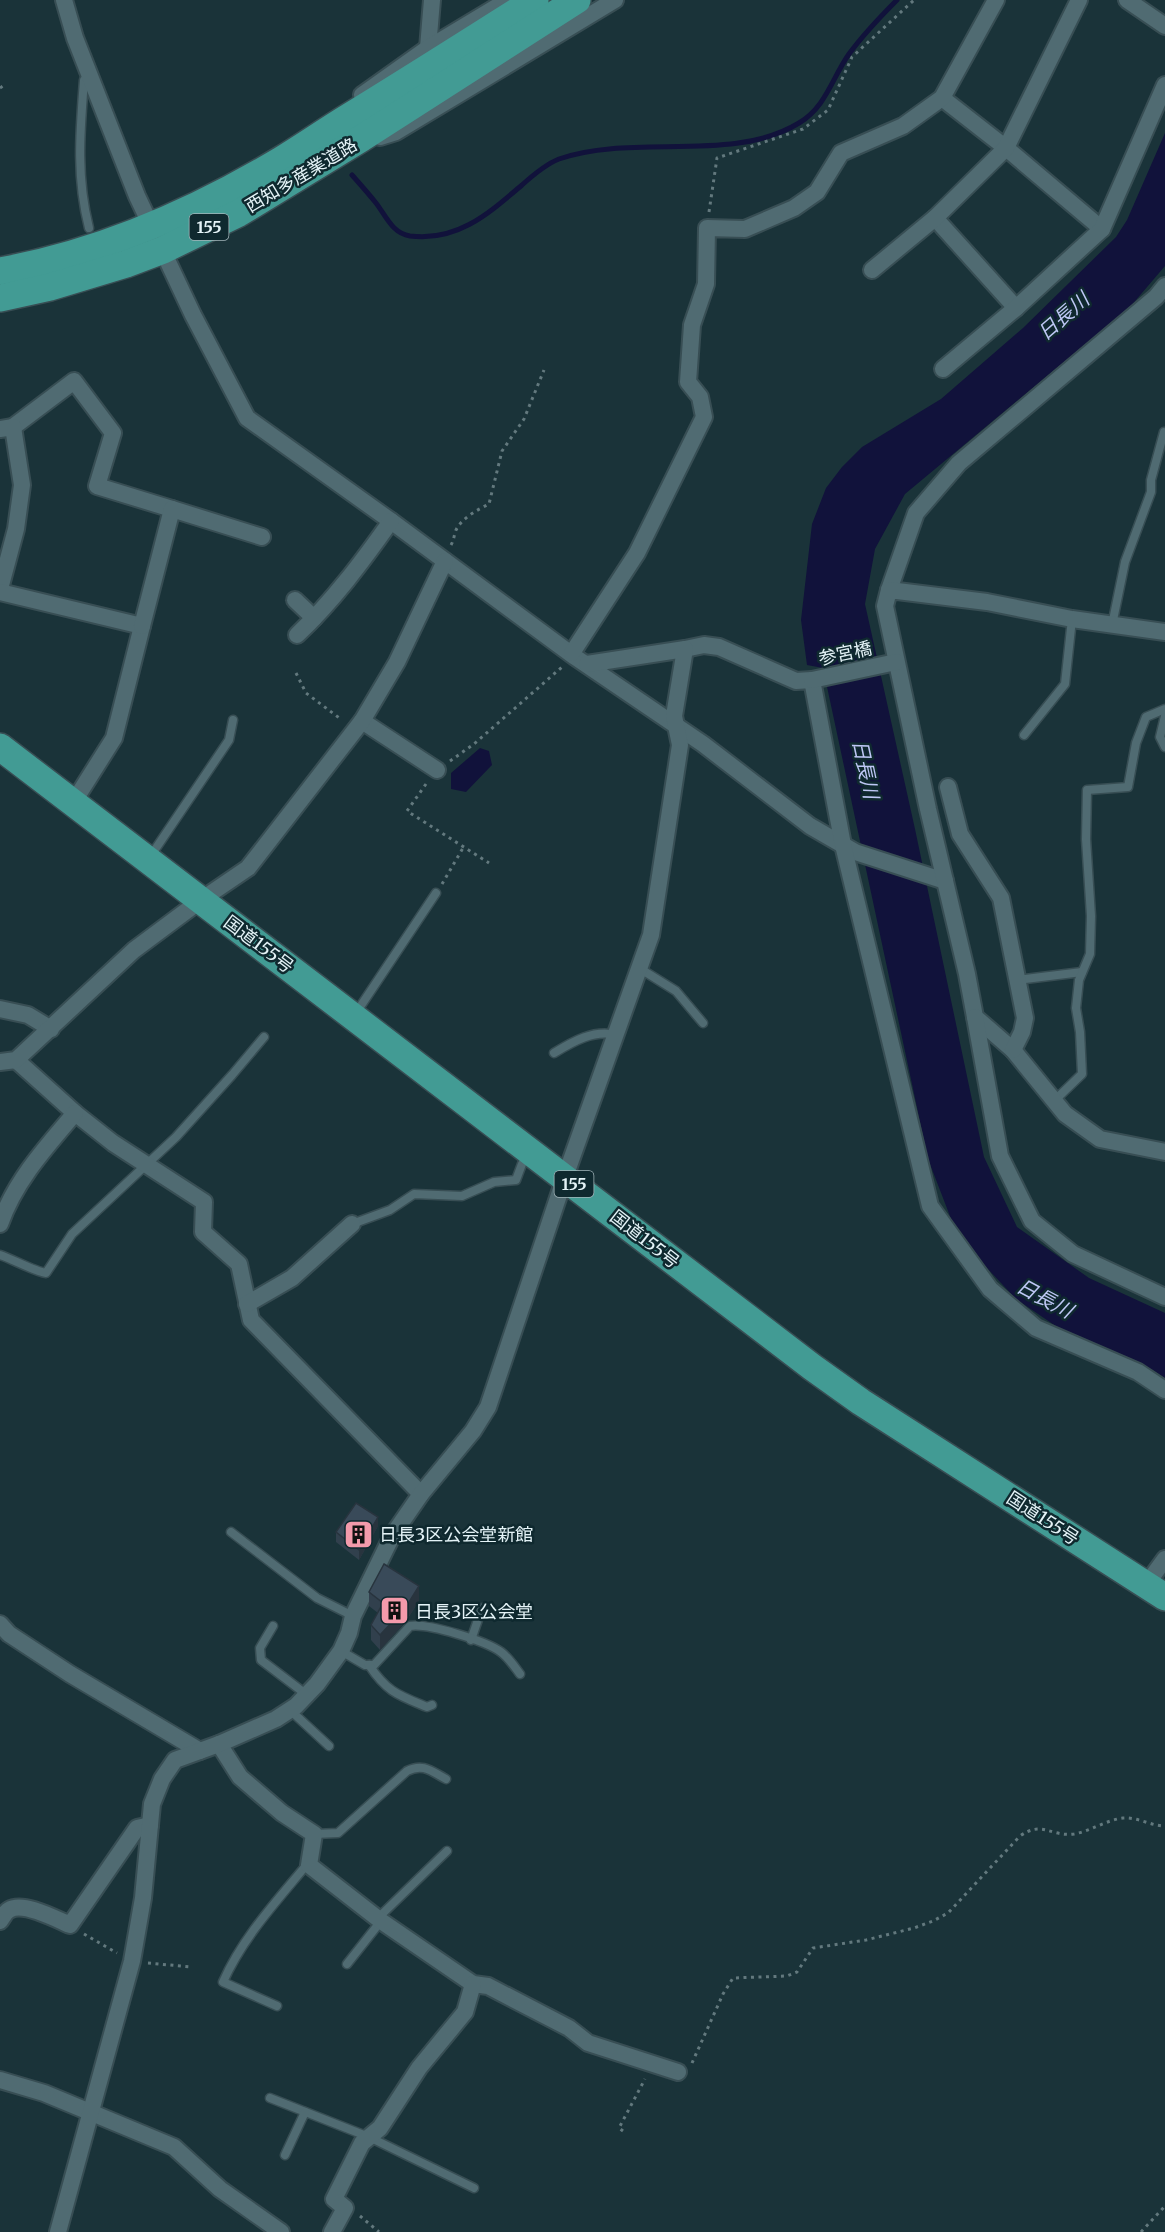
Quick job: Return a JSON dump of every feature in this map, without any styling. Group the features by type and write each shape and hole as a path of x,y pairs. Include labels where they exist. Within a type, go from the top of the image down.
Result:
{"highway":[{"name":"西知多産業道路","path":"395,102 534,0"},
{"name":"西知多産業道路","path":"0,298 50,287 126,264 157,238 220,194 271,166 356,127 395,102 577,0"},
{"name":"西知多産業道路","path":"0,271 76,253 157,238"},
{"name":"国道155号","path":"0,747 820,1373 1156,1591"}],"street":[{"path":"63,0 137,196 193,315 247,418 391,520 578,658 703,744 810,826 849,849 942,881"},
{"path":"428,48 432,0"},
{"path":"508,0 428,48 363,94 356,127 378,138 396,132 615,0"},
{"path":"578,658 637,553 704,417 700,397 688,382 692,326 706,284 707,228 745,229 794,208 817,192 841,153 903,126 942,98 996,0"},
{"path":"872,270 935,218 1006,148 1079,0"},
{"path":"1127,0 1165,26"},
{"path":"944,369 1016,308 1102,229 1165,85"},
{"path":"942,98 1006,148 1102,229"},
{"path":"935,218 1016,308"},
{"path":"1165,286 1156,297 959,463 916,513 885,606 892,663 942,881 967,974 1000,1156 1032,1221 1073,1254 1165,1297"},
{"path":"142,626 0,590 16,529 22,485 7,428 74,381 113,433 97,486 262,537"},
{"path":"73,802 114,738 172,509"},
{"path":"297,635 357,570 391,520"},
{"path":"421,1494 251,1320 238,1264 203,1232 204,1202 146,1165 8,1061 51,1029 134,950 248,868 358,725 397,662 444,560"},
{"path":"890,590 987,602 1072,619 1165,632"},
{"path":"295,600 314,618"},
{"path":"578,658 685,649 704,645 719,647 796,681 812,680 930,1206 990,1289 1036,1328 1138,1372 1165,1390"},
{"path":"58,2232 132,1961 143,1898 152,1804 162,1779 175,1760 276,1719 290,1710 317,1684 341,1651 353,1616 392,1536 421,1494 473,1431 488,1407 565,1177 651,935 680,745 674,716 685,649"},
{"name":"参宮橋","path":"812,680 892,663"},
{"path":"358,725 437,770"},
{"path":"948,787 960,834 1001,898 1025,1018 1022,1032 1013,1050"},
{"path":"0,1009 28,1015 51,1029"},
{"path":"975,1017 1013,1050 1065,1114 1100,1139 1165,1152"},
{"path":"0,1224 6,1207 37,1157 75,1113"},
{"path":"247,1304 292,1278 352,1224"},
{"path":"1156,1591 1165,1559"},
{"path":"0,1624 9,1634 70,1674 200,1751"},
{"path":"219,1744 240,1776 282,1813 314,1834 309,1865 379,1920 473,1984 488,1986 569,2028 588,2043 678,2072"},
{"path":"0,1921 7,1911 14,1907 26,1908 70,1925 137,1828 150,1825"},
{"path":"332,2232 345,2208 334,2199 362,2143 380,2127 419,2068 465,2012 473,1984"},
{"path":"0,2080 44,2093 174,2148 220,2189 281,2232"}],"lane":[{"path":"89,228 82,200 79,168 84,81 90,76"},
{"path":"1112,625 1125,562 1151,492 1151,480 1164,432"},
{"path":"1024,735 1065,684 1072,619"},
{"path":"1054,1101 1082,1074 1080,1032 1076,1008 1079,980 1090,954 1091,916 1086,839 1087,790 1128,787 1136,743 1146,717 1156,711 1165,711 1160,737 1165,747"},
{"path":"148,860 229,740 233,720"},
{"path":"354,1016 436,893"},
{"path":"639,968 676,991 703,1023"},
{"path":"1017,980 1082,972"},
{"path":"554,1053 585,1037 608,1033 615,1035"},
{"path":"0,1255 46,1273 72,1234 200,1111 264,1037"},
{"path":"352,1224 390,1210 414,1194 462,1196 494,1182 516,1180 522,1164 531,1151"},
{"path":"231,1532 317,1598 353,1616"},
{"path":"471,1640 482,1608"},
{"path":"341,1651 365,1665 374,1665 410,1626 424,1625 502,1653 520,1674"},
{"path":"273,1626 260,1648 261,1660 307,1695"},
{"path":"369,1665 379,1680 395,1693 427,1707 432,1705"},
{"path":"290,1710 329,1746"},
{"path":"314,1834 338,1833 407,1771 416,1766 426,1768 446,1779"},
{"path":"347,1964 379,1920 447,1851"},
{"path":"277,2006 223,1982 233,1959 247,1939 304,1868 309,1865"},
{"path":"270,2098 369,2137 474,2188"},
{"path":"285,2154 305,2112"}],"path":[{"path":"707,228 717,158 803,129 828,110 852,57 914,0"},
{"path":"444,560 462,523 475,511 489,504 502,451 524,419 544,370"},
{"path":"489,862 463,848 407,811 437,770 474,744 549,677 578,658"},
{"path":"296,673 306,693 358,725"},
{"path":"436,893 463,848"},
{"path":"678,2072 688,2069 691,2065 723,1994 733,1978 787,1976 797,1972 813,1948 866,1940 933,1921 948,1913 1013,1844 1031,1829 1041,1828 1053,1833 1071,1834 1123,1818 1165,1826"},
{"path":"623,2131 619,2128 654,2065"},
{"path":"1141,2232 1165,2206"},
{"path":"345,2208 352,2210 379,2232"}],"water":[{"name":"日長川","path":"1165,133 1165,266 1130,307 905,494 875,549 865,604 984,1157 1017,1227 1089,1278 1165,1313 1165,1378 1153,1370 1066,1333 1016,1299 958,1237 928,1159 823,668 807,665 801,620 812,524 826,488 842,467 862,447 941,399 1023,328 1116,237 1127,220"},
{"path":"480,748 489,751 492,765 466,792 451,789 451,773"}],"building":[{"name":"日長3区公会堂新館","path":"356,1503 378,1517 359,1550 336,1532"},
{"path":"384,1564 419,1586 406,1607 380,1635 371,1625 383,1603 369,1592"}],"waterway":[{"path":"352,175 398,231 410,236 427,237 443,235 471,224 497,206 539,170 559,159 619,148 713,146 773,135 799,123 816,109 849,54 897,0"}],"place":[{"name":"日長3区公会堂新館","path":"358,1534"},
{"name":"日長3区公会堂","path":"394,1611"}]}
